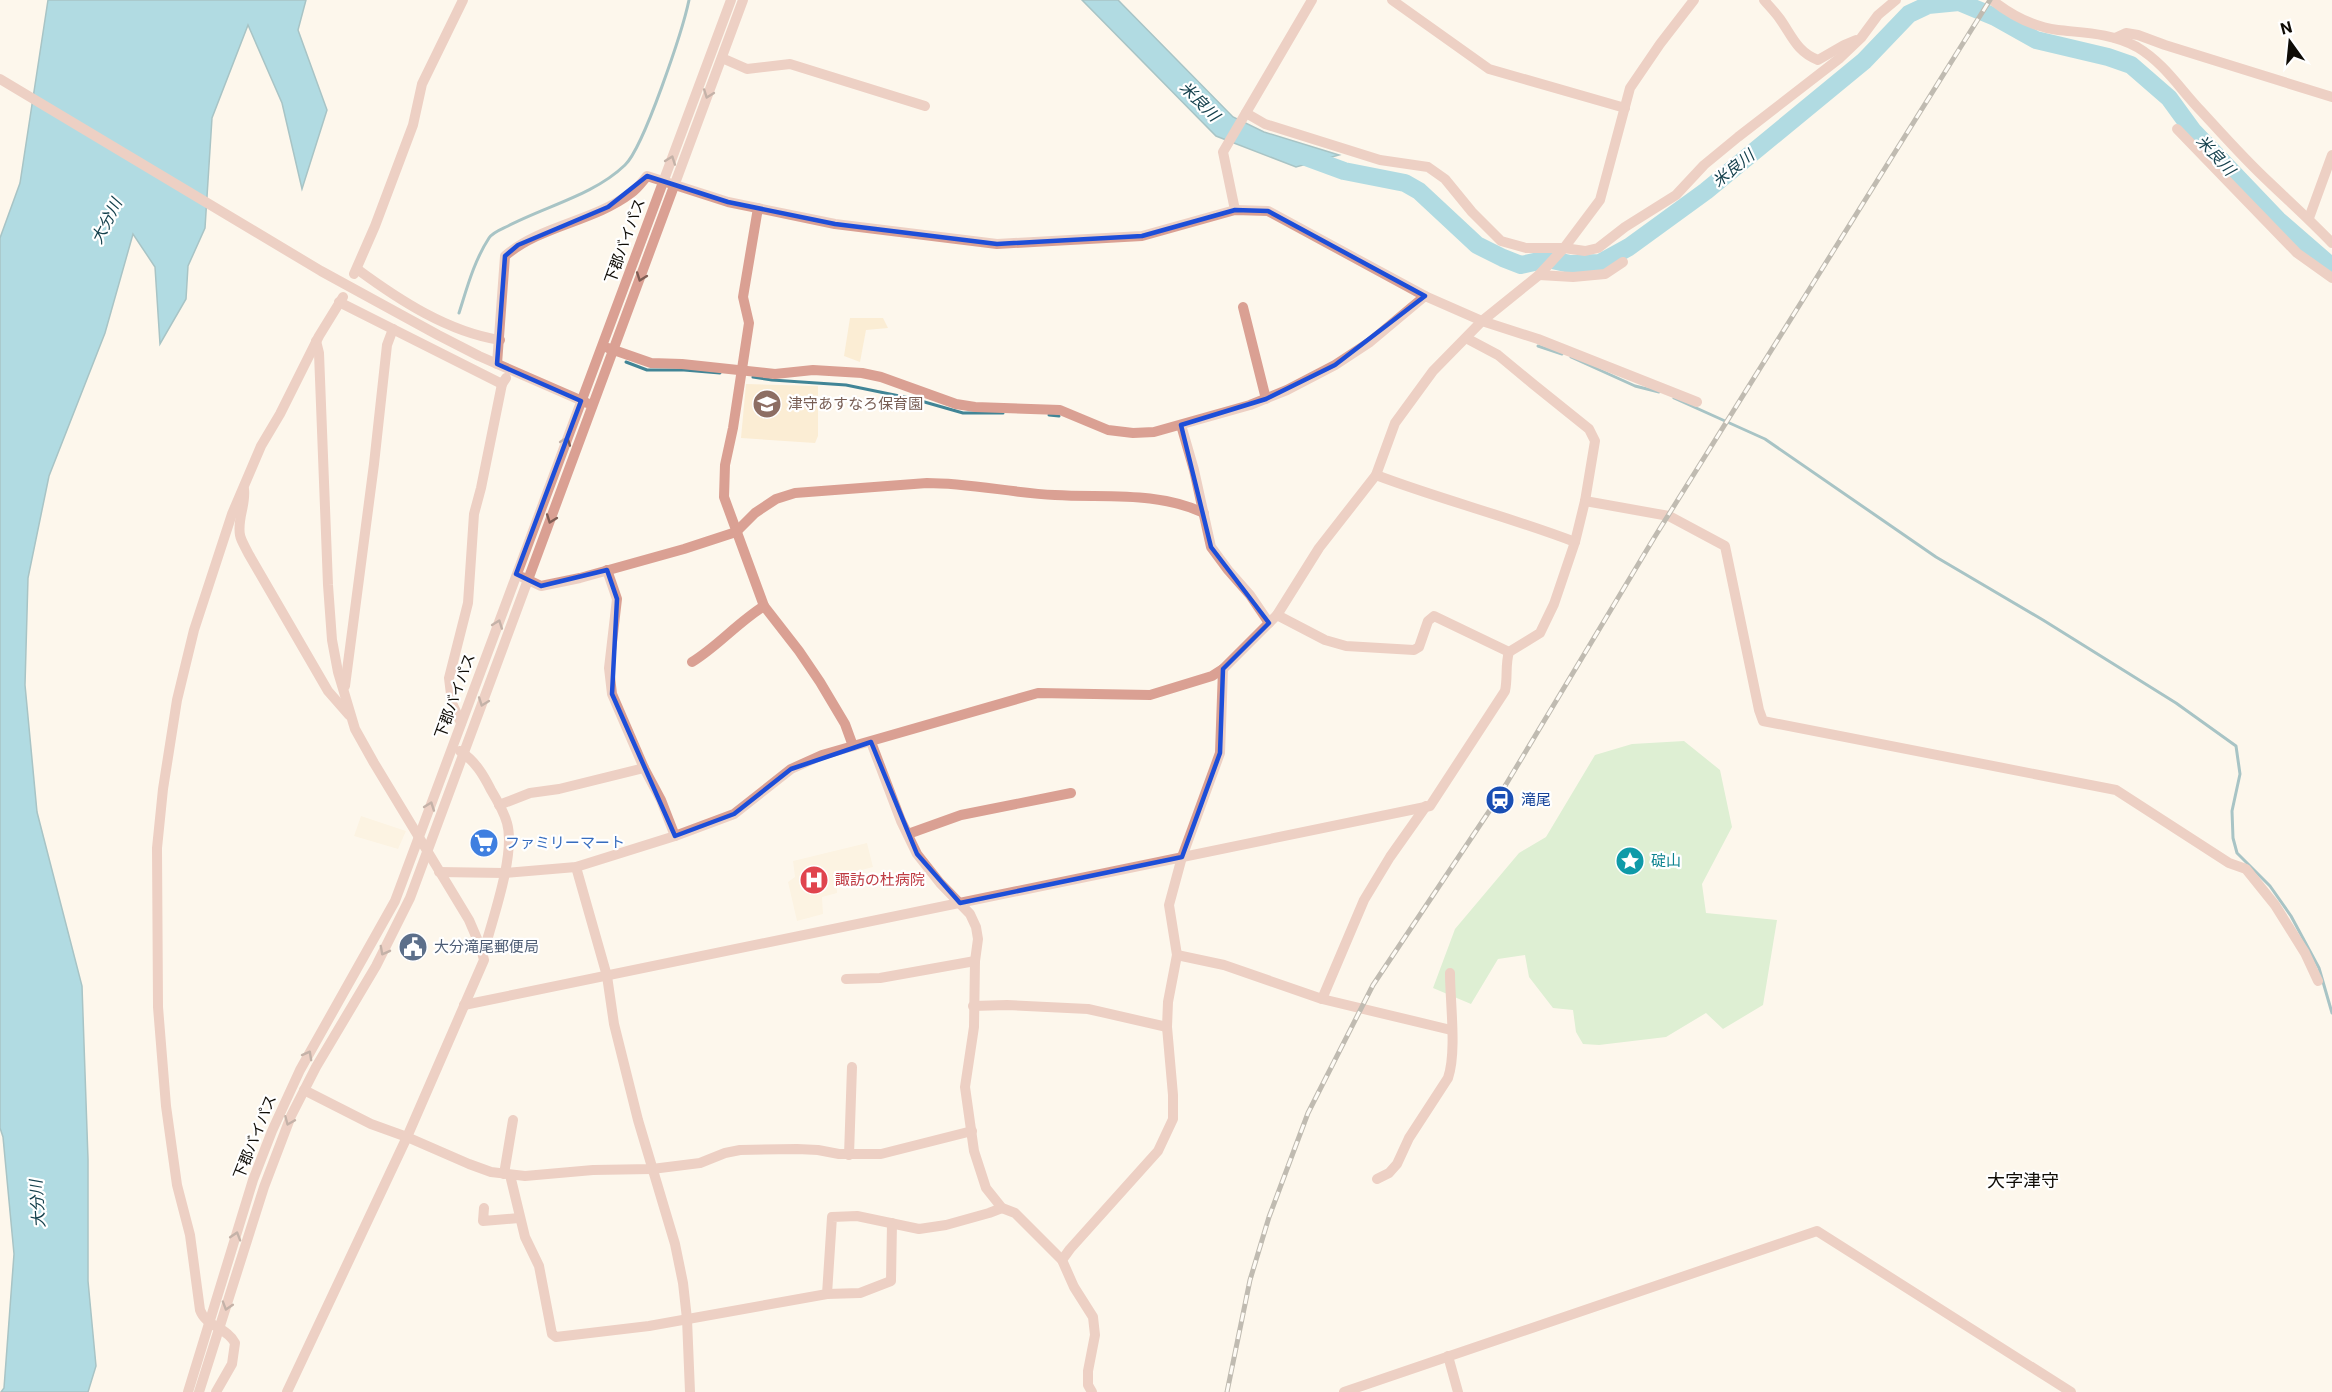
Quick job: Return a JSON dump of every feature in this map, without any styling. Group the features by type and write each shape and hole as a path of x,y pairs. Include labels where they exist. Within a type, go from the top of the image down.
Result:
{"street":[{"path":"463,0 422,84 413,125 356,272 456,328 481,337 500,340"},
{"name":"下郡バイパス","path":"188,1392 254,1180 276,1121 300,1070 395,901 731,0"},
{"path":"199,1392 275,1156 304,1090 390,939 410,898 743,0"},
{"path":"1235,210 1223,152 1312,0"},
{"path":"1392,0 1490,69 1625,108"},
{"path":"439,872 504,873 576,867 675,836 734,814 791,769 822,755 1038,693 1150,694 1212,675 1223,669 1273,619 1319,548 1376,475 1395,423 1433,371 1482,321 1539,275 1564,248 1600,200 1630,88 1694,0"},
{"path":"1764,0 1780,19 1792,40 1806,55 1818,60 1862,38"},
{"path":"1246,113 1265,124 1380,160 1428,167 1445,179 1501,242 1526,248 1564,248 1574,251 1598,248 1676,195 1704,165 1737,137 1817,77 1862,38 1878,15 1896,0"},
{"path":"1992,0 2009,13 2026,21 2056,30 2084,31 2115,38 2135,46 2156,59 2268,182 2309,218 2332,243"},
{"path":"2115,38 2126,33 2138,35 2332,97"},
{"path":"722,58 747,69 790,64 925,106"},
{"path":"0,79 314,266 438,336 593,405"},
{"path":"2177,129 2297,254 2332,279"},
{"path":"2309,218 2332,155"},
{"path":"497,364 505,256 518,245 608,207 631,193 647,176 700,195 835,224 997,244 1142,236 1235,210 1268,211 1425,296 1482,321 1538,339 1697,402"},
{"path":"758,208 743,297 749,323 723,482 724,497 764,606 820,682 845,724 853,746"},
{"path":"1539,275 1605,274 1623,262"},
{"path":"602,345 651,363 682,364 741,375 813,370 862,373 881,377 956,404 975,407 1060,410 1108,430 1133,433 1154,432 1266,399 1335,365 1370,342 1425,296"},
{"path":"216,1392 232,1364 236,1350 233,1338 220,1327 202,1317 197,1298 190,1235 177,1185 166,1106 158,1007 157,848 162,789 194,630 244,483 316,341 341,300 502,384"},
{"path":"1243,306 1266,399"},
{"path":"344,692 387,345 393,329"},
{"path":"464,1005 1430,806 1501,698 1507,682 1506,662 1509,652 1540,633 1554,604 1575,542 1585,501 1595,441 1589,429 1498,355 1466,338"},
{"path":"316,341 319,353 330,618 332,640 344,692 353,720 374,763 469,920 483,954"},
{"path":"461,723 452,703 449,678 468,603 474,514 502,384 510,370"},
{"path":"1181,425 1211,547 1228,570 1273,619 1346,646 1414,650 1419,647 1428,621 1434,616 1509,652"},
{"path":"1376,475 1520,521 1575,542"},
{"path":"244,483 245,499 240,520 240,535 248,554 328,691 353,720"},
{"path":"516,574 541,586 684,549 736,532 755,513 776,499 795,493 927,483 1055,495 1149,498 1191,507 1204,513"},
{"path":"1585,501 1669,516 1725,546 1763,721 2115,790 2229,863 2246,869 2276,905 2305,952 2318,981"},
{"path":"607,570 617,599 609,668 612,694 644,768 661,800 675,836"},
{"path":"692,662 710,651 728,632 764,606"},
{"path":"1062,1260 1158,1151 1173,1119 1167,1027 1168,1002 1177,955 1169,906 1182,857 1221,753 1223,669"},
{"path":"871,742 917,854 970,914 976,927 978,939 975,961 974,1027 965,1087 974,1151 986,1188 1002,1208 1015,1213 1062,1260 1074,1287 1093,1317 1094,1347 1088,1371 1088,1385 1092,1392"},
{"path":"287,1392 407,1137 482,966 504,873 509,838 507,823 478,766 452,747"},
{"path":"499,805 530,793 559,789 644,768"},
{"path":"908,834 973,812 1071,792"},
{"path":"1322,999 1364,900 1389,856 1426,806"},
{"path":"576,867 607,976 614,1024 652,1169 675,1244 687,1319 690,1392"},
{"path":"1177,955 1224,965 1322,999 1451,1030"},
{"path":"846,979 880,978 975,961"},
{"path":"1377,1179 1389,1173 1397,1164 1409,1138 1451,1070 1450,973"},
{"path":"973,1006 1007,1005 1088,1009 1167,1027"},
{"path":"849,1155 852,1066"},
{"path":"304,1090 371,1124 469,1164 491,1172 525,1176 593,1170 652,1169 700,1163 740,1150 818,1150 849,1155 881,1154 925,1141 972,1131"},
{"path":"513,1120 507,1174 525,1237 539,1266 552,1334 556,1337 687,1319 827,1294 860,1293 891,1281 892,1223"},
{"path":"484,1208 483,1227 519,1218"},
{"path":"827,1294 831,1217 857,1216 919,1229 946,1225 1002,1208"},
{"path":"1344,1392 1817,1231 2071,1392"},
{"path":"1448,1356 1458,1392"}],"highlighted area":[{"path":"647,176 728,202 835,224 997,244 1142,236 1235,210 1268,211 1425,296 1335,365 1266,399 1181,425 1211,547 1269,623 1223,669 1220,753 1182,857 960,903 917,854 871,742 791,769 734,814 675,836 612,694 617,599 607,570 541,586 516,574 581,401 497,364 505,256 518,245 608,207"}],"shaded area":[{"path":"850,318 883,318 888,328 866,330 860,362 844,356"},
{"path":"746,384 818,386 818,436 815,443 741,438"},
{"path":"361,816 406,831 398,849 354,836"},
{"name":"諏訪の杜病院","path":"867,843 873,867 836,877 837,893 822,897 823,914 797,921 788,882 795,877 793,861"}],"green space":[{"path":"1684,741 1720,770 1732,827 1702,884 1706,913 1777,920 1763,1005 1723,1029 1706,1013 1666,1037 1599,1045 1583,1044 1576,1032 1573,1010 1553,1008 1529,977 1525,955 1498,959 1471,1004 1433,988 1455,929 1519,853 1546,837 1595,755 1632,744"}],"water":[{"name":"大分川","path":"48,0 306,0 298,30 327,110 302,189 282,103 248,25 212,118 205,228 188,266 186,299 160,344 155,267 133,234 105,333 49,476 28,578 25,685 37,812 82,986 88,1159 88,1281 96,1366 88,1392 1,1392 4,1388 14,1254 3,1137 0,1128 0,238 20,183"},
{"path":"1082,0 1118,0 1233,117 1264,132 1339,155 1296,167 1216,136"}],"waterway":[{"path":"459,313 475,265 493,234 584,192 625,165 633,154 652,113 689,0"},
{"name":"米良川","path":"1295,153 1344,171 1405,183 1419,191 1477,245 1521,265 1548,259 1570,264 1600,263 1629,247 1706,191 1864,61 1909,14 1928,5 1959,2 1995,17 2036,40 2108,57 2131,65 2169,98 2193,131 2278,220 2332,267"},
{"path":"1538,346 1562,354"},
{"path":"1571,357 1635,386 1659,392"},
{"path":"626,362 647,370 720,373"},
{"path":"753,377 846,385 914,399 963,413 1003,413"},
{"path":"1674,398 1765,439 1936,557 2176,703 2236,746 2240,774 2232,811 2233,838 2237,853 2270,886 2291,916 2319,968 2332,1013"},
{"path":"1049,415 1059,416"}],"railway":[{"path":"1227,1392 1250,1280 1269,1217 1308,1113 1373,985 1496,801 1654,538 1990,0"}],"place":[{"name":"津守あすなろ保育園","path":"767,404"},
{"name":"滝尾","path":"1500,800"},
{"name":"ファミリーマート","path":"484,843"},
{"name":"碇山","path":"1630,861"},
{"name":"諏訪の杜病院","path":"814,880"},
{"name":"大分滝尾郵便局","path":"413,947"}],"district":[{"name":"大字津守","path":"2023,1181"}]}
